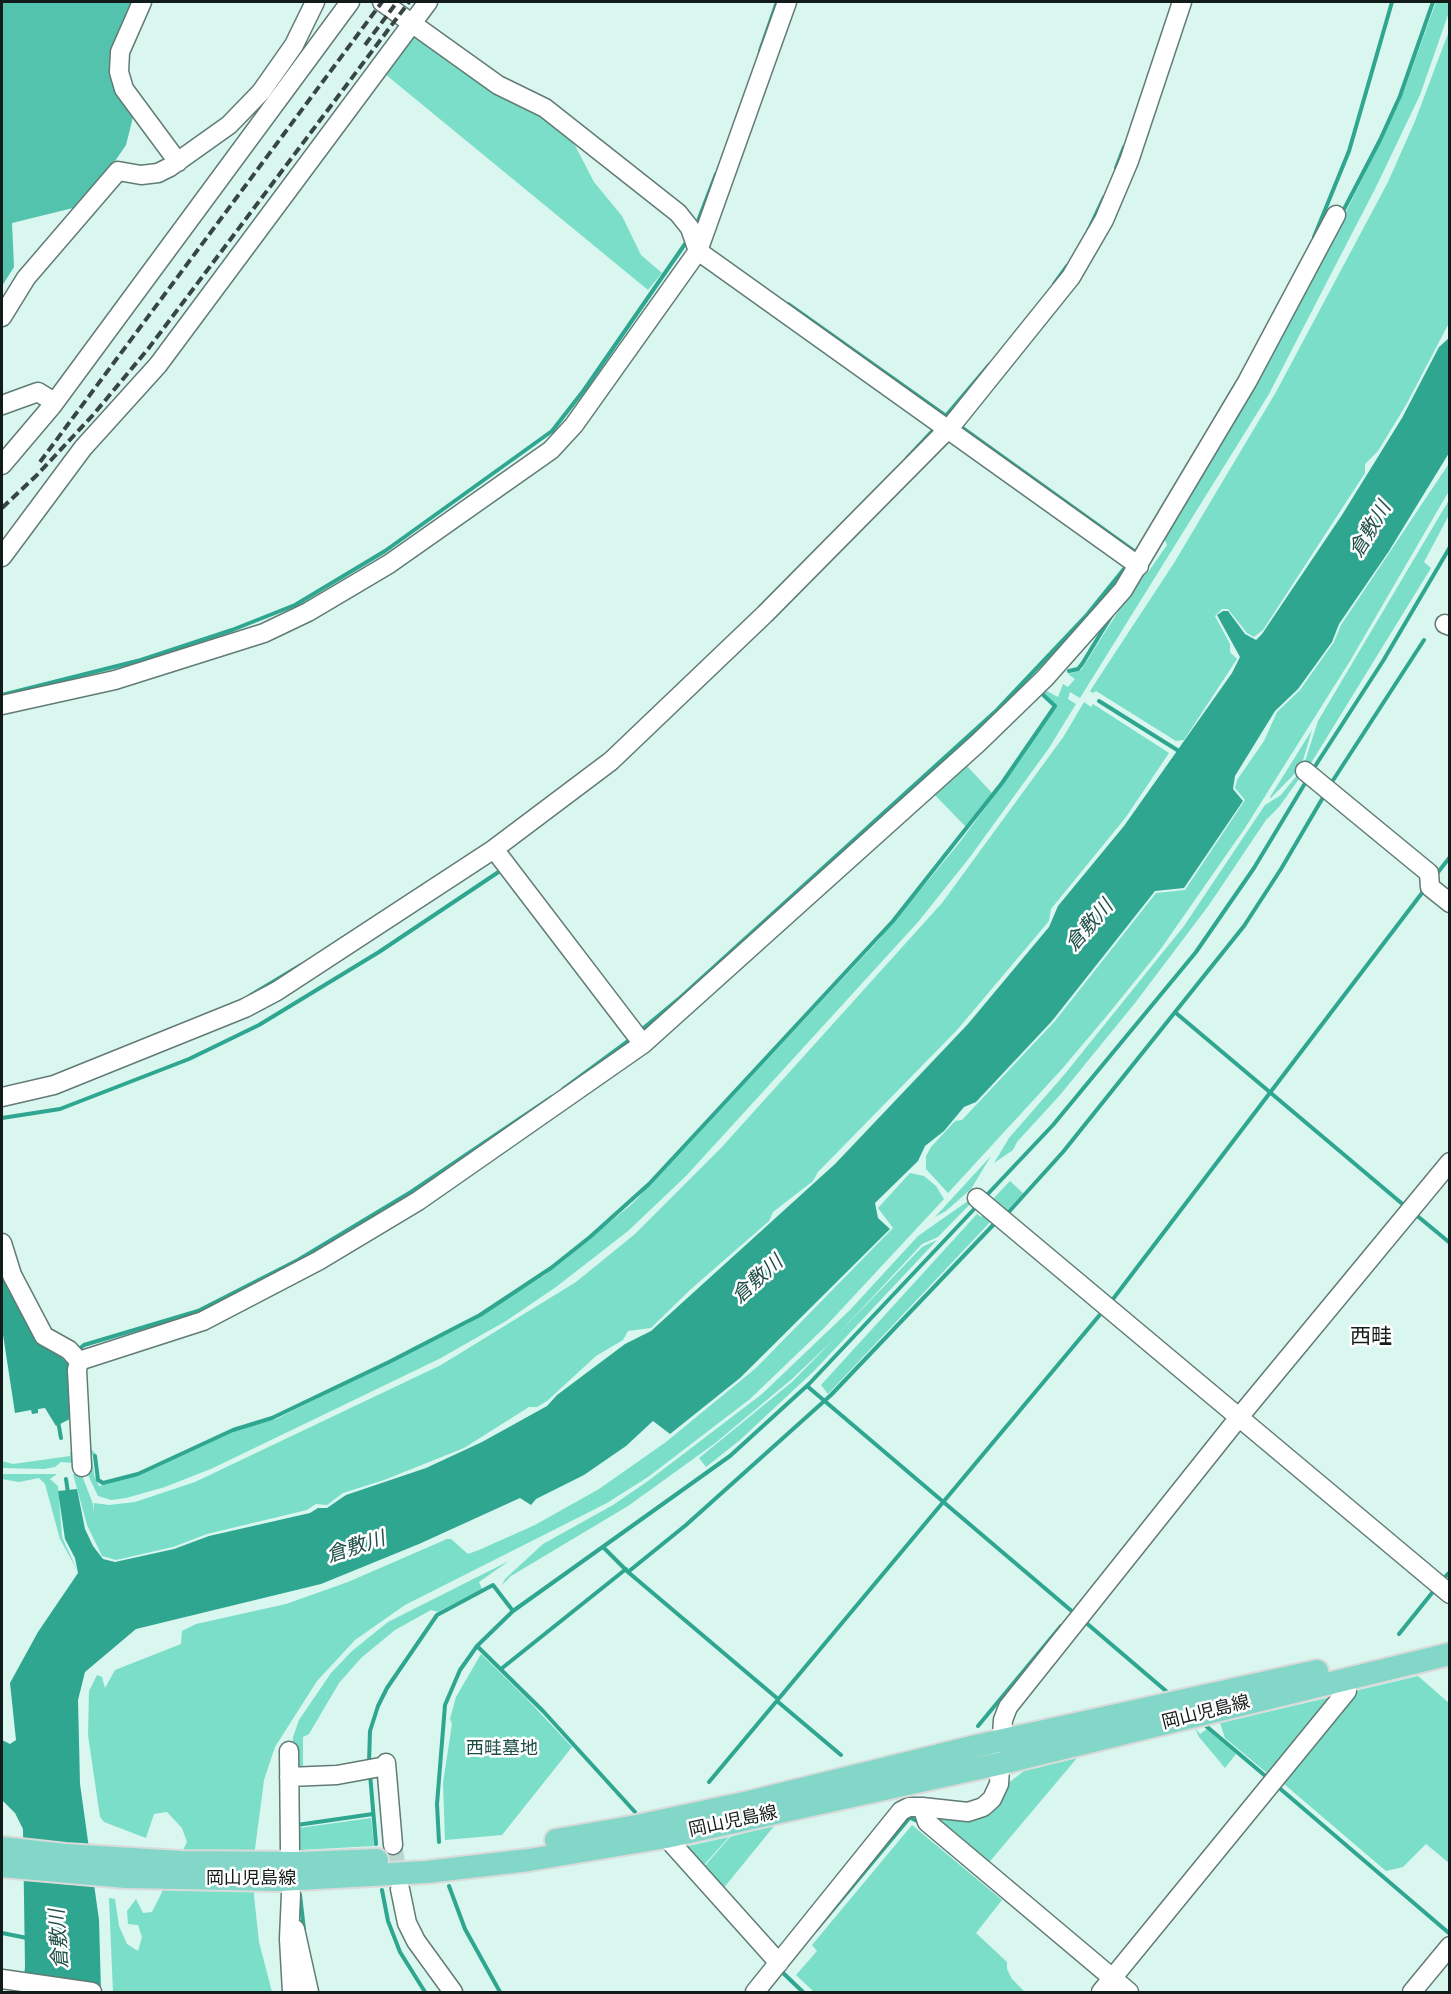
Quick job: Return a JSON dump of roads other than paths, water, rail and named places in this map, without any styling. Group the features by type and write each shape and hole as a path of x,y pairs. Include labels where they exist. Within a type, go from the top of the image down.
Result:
{"main road":[{"name":"岡山児島線","path":"2,1848 285,1872 526,1845 637,1826 1002,1740 1449,1641"},
{"name":"岡山児島線","path":"2,1866 126,1877 478,1867 666,1837 998,1764 1449,1654"}],"street":[{"path":"142,2 120,52 119,72 123,89 178,162"},
{"path":"2,317 26,278 118,171 141,175 158,173 178,162 229,125 261,92 294,45 315,2"},
{"path":"2,465 54,402 350,2"},
{"path":"382,2 498,85 545,108 678,213 690,228 698,251 947,424 1133,562"},
{"path":"2,557 83,448 158,365 428,2"},
{"path":"2,705 114,680 264,633 308,612 389,564 522,472 558,442 574,425 698,251 787,2"},
{"path":"2,1097 54,1085 245,1008 277,991 494,849 611,761 765,614 947,424 1071,277 1104,220 1129,161 1182,2"},
{"path":"2,1243 12,1275 44,1336 75,1356 203,1321 318,1262 418,1201 638,1038 1037,686 1123,590 1133,562 1247,382 1336,215"},
{"path":"2,405 38,393 54,402"},
{"path":"1319,781 1430,880 1449,903"},
{"path":"494,849 638,1038"},
{"path":"755,1992 901,1811 909,1807 922,1807 964,1812 983,1807 997,1791 1004,1713 1008,1707 1236,1414 1449,1162"},
{"path":"981,1201 1442,1588"},
{"path":"75,1356 82,1467"},
{"path":"1107,1984 1274,1783 1347,1691 1346,1679"},
{"path":"289,1751 290,1777 285,1872 291,1916 302,1950 309,1992"},
{"path":"290,1777 337,1775 378,1767 393,1845"},
{"path":"922,1807 927,1822 1107,1984 1128,1992"},
{"path":"666,1837 777,1965"},
{"path":"400,1889 407,1923 416,1941 453,1992"},
{"path":"291,1916 289,1939 292,1992"},
{"path":"1412,1992 1449,1946"},
{"path":"2,1979 92,1992"}],"water":[{"name":"倉敷川","path":"1449,338 1449,453 1389,551 1339,624 1332,642 1298,689 1275,711 1235,776 1233,789 1243,801 1184,888 1155,891 1052,1021 976,1102 964,1107 944,1131 925,1146 918,1161 875,1203 878,1218 890,1229 740,1378 670,1434 653,1421 626,1446 584,1475 536,1499 531,1505 520,1498 419,1544 321,1584 136,1629 85,1672 78,1700 80,1784 99,1920 101,1992 23,1992 25,1966 23,1829 15,1813 2,1800 2,1740 10,1744 16,1740 10,1683 38,1632 78,1573 75,1558 65,1539 58,1491 77,1489 85,1529 93,1546 103,1559 115,1562 174,1549 209,1536 310,1513 318,1508 327,1508 346,1495 426,1468 482,1442 547,1406 557,1395 625,1344 651,1331 835,1164 968,1024 1049,927 1058,906 1124,826 1232,673 1240,657 1217,615 1228,611 1245,634 1256,640 1262,634 1342,515 1402,418 1439,347"},
{"path":"2,1268 37,1341 69,1363 72,1418 56,1426 45,1408 38,1409 38,1413 32,1414 31,1410 15,1413 2,1328"}],"waterway":[{"path":"760,51 777,2"},
{"path":"1314,237 1349,151 1392,2"},
{"path":"1341,215 1400,96 1433,2"},
{"path":"1116,168 1124,147"},
{"path":"698,221 716,174"},
{"path":"1088,231 1104,197"},
{"path":"2,695 141,660 232,630 295,605 385,551 552,431 584,390 685,244"},
{"path":"1054,284 1067,266"},
{"path":"788,304 946,416"},
{"path":"944,418 989,365"},
{"path":"907,458 937,426"},
{"path":"960,426 1137,553"},
{"path":"1312,771 1383,661 1450,547"},
{"path":"640,1031 681,997 997,710 1086,616 1128,564"},
{"path":"1069,671 1078,669 1082,664 1112,615"},
{"path":"1330,785 1424,640"},
{"path":"95,1456 98,1480 103,1483 138,1474 233,1430 272,1418 480,1315 551,1268 590,1237 649,1184 893,921 1002,783 1055,706 1040,692"},
{"path":"1099,701 1182,753"},
{"path":"984,1198 1053,1125 1196,952 1254,868 1307,780"},
{"path":"1006,1215 1063,1152 1244,926 1325,794"},
{"path":"1435,876 1450,857"},
{"path":"2,1118 60,1109 189,1059 259,1025 379,952 500,871"},
{"path":"1110,1303 1425,889"},
{"path":"251,995 301,965"},
{"path":"1176,1013 1406,1207"},
{"path":"563,1089 632,1038"},
{"path":"78,1350 84,1345 198,1311 298,1260 411,1192 552,1097"},
{"path":"439,1842 437,1804 445,1705 460,1670 477,1646 513,1611 730,1456 809,1384 977,1206"},
{"path":"1415,1214 1450,1243"},
{"path":"628,1572 686,1525 831,1395 996,1222"},
{"path":"709,1782 1103,1311"},
{"path":"807,1386 1074,1613"},
{"path":"58,1421 61,1438"},
{"path":"66,1479 68,1493"},
{"path":"604,1548 628,1572 778,1699"},
{"path":"501,1669 626,1569"},
{"path":"1442,1580 1450,1572"},
{"path":"369,1763 370,1731 378,1706 387,1688 437,1615 493,1585 513,1611"},
{"path":"1399,1634 1436,1588"},
{"path":"1084,1621 1166,1691"},
{"path":"978,1726 1061,1626"},
{"path":"477,1646 543,1711 635,1812"},
{"path":"777,1701 841,1755"},
{"path":"1206,1726 1269,1779"},
{"path":"370,1774 376,1844"},
{"path":"1277,1786 1450,1934"},
{"path":"297,1828 297,1825 373,1814"},
{"path":"816,1930 911,1816"},
{"path":"911,1818 921,1823"},
{"path":"449,1886 465,1929 500,1992"},
{"path":"382,1890 388,1921 400,1952 425,1992"},
{"path":"300,1895 304,1930"},
{"path":"2,1933 27,1938"},
{"path":"781,1971 803,1992"}],"tunnel":[{"path":"393,1845 400,1885"}],"railway":[{"path":"40,462 382,2"},
{"path":"365,45 397,2"},
{"path":"2,508 37,475 93,415 148,349 409,2"}],"district":[{"name":"西畦","path":"1371,1337"}],"park label":[{"name":"西畦墓地","path":"502,1749"}]}
